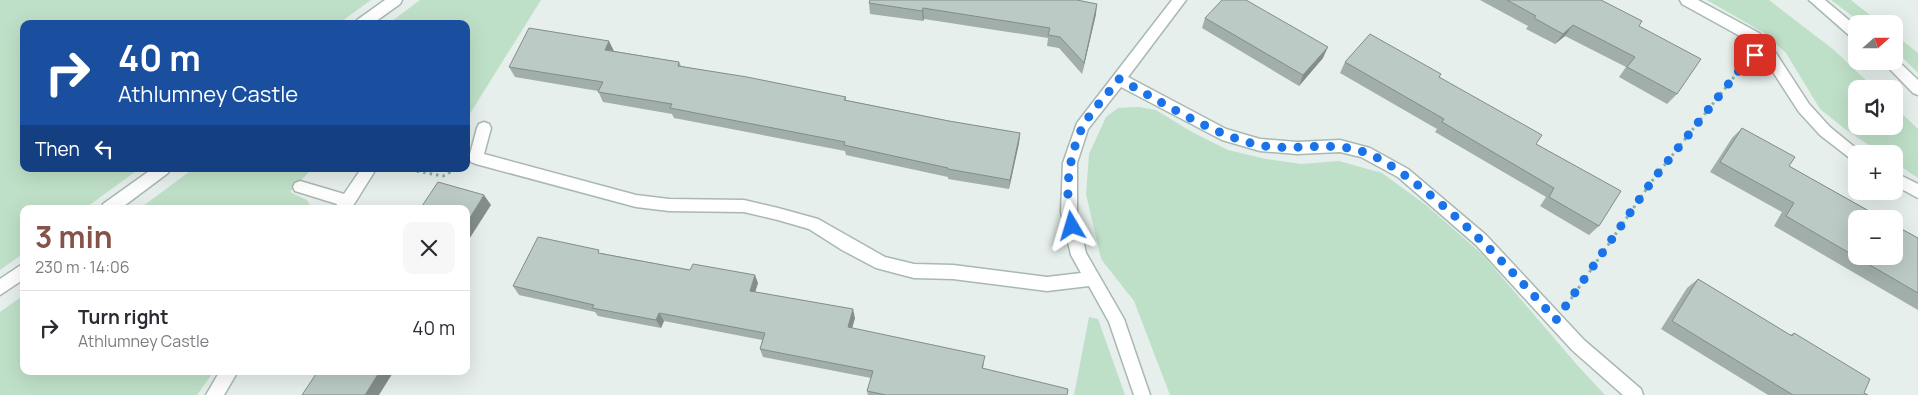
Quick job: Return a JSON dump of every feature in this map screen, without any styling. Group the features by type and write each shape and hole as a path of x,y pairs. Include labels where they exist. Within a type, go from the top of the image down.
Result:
{"street":[{"path":"367,20 394,0"},
{"path":"1142,395 1116,319 1091,279 1079,255 1069,212 1070,163 1082,127 1180,0"},
{"path":"1687,0 1754,37 1765,48 1804,108 1825,131 1848,149"},
{"path":"1816,0 1848,26"},
{"path":"1898,70 1918,89"},
{"path":"1119,79 1222,134 1260,145 1297,148 1340,146 1364,152 1403,173 1481,240 1578,345 1635,395"},
{"path":"484,128 476,158 636,201 669,205 744,206 778,214 814,224 847,245 882,263 914,271 953,272 1046,284 1091,279"},
{"path":"114,205 159,172"},
{"path":"300,187 344,205 368,172"},
{"path":"1903,183 1918,192"},
{"path":"0,288 20,273"},
{"path":"214,395 227,375"}],"path":[{"path":"1556,320 1652,181 1745,63 1765,48"},
{"path":"421,172 443,176 450,172"}],"green space":[{"path":"0,0 371,0 344,20 20,20 20,172 135,172 90,205 20,205 20,256 0,270"},
{"path":"420,0 541,0 470,114 470,20 393,20"},
{"path":"1707,0 1769,0 1834,50 1848,63 1848,70 1855,70 1866,80 1848,80 1848,131 1820,109 1786,53 1764,33"},
{"path":"1831,0 1851,0 1870,15 1851,15"},
{"path":"1903,41 1918,53 1918,73 1903,58"},
{"path":"1139,107 1156,110 1192,132 1228,150 1266,159 1301,164 1339,161 1382,173 1426,205 1482,254 1605,395 1170,395 1134,301 1101,259 1086,194 1089,154 1106,117 1118,108"},
{"path":"1903,115 1918,129 1918,178 1903,168 1903,145 1869,145 1854,135 1903,135"},
{"path":"189,172 309,172 290,192 307,200 310,205 144,205"},
{"path":"20,298 20,375 211,375 197,395 0,395 0,312"},
{"path":"1089,317 1098,319 1125,395 1074,395"}],"building":[{"path":"870,0 1077,0 1097,4 1084,63 1060,37 1048,35 1050,28 923,8 922,11 869,3"},
{"path":"1222,0 1246,0 1328,47 1303,75 1205,18"},
{"path":"1507,0 1601,0 1642,21 1639,26 1701,59 1677,94 1627,67 1635,57 1573,25 1563,34"},
{"path":"529,28 609,41 605,50 679,62 678,66 747,77 846,97 844,100 1020,133 1010,180 948,169 844,145 845,142 670,108 672,104 598,92 603,82 509,67"},
{"path":"1370,34 1441,74 1439,77 1542,135 1536,144 1621,191 1599,226 1549,197 1554,188 1442,122 1444,119 1345,62"},
{"path":"1742,128 1795,157 1789,166 1867,210 1848,210 1848,252 1786,216 1794,203 1720,162"},
{"path":"438,182 484,195 470,218 470,205 423,205"},
{"path":"1903,230 1918,238 1918,293 1870,265 1903,265"},
{"path":"538,237 599,250 598,253 690,270 693,264 755,275 750,291 853,309 848,327 985,356 982,368 1068,389 1067,395 886,395 867,391 873,371 760,349 765,333 659,313 656,320 592,308 594,305 513,286"},
{"path":"1698,279 1792,336 1794,333 1870,379 1864,393 1868,395 1793,395 1672,321"},
{"path":"315,375 378,375 365,395 302,395"}],"route":[{"path":"1072,226 1069,212 1070,163 1082,127 1119,79 1222,134 1260,145 1297,148 1340,146 1364,152 1403,173 1481,240 1556,320 1652,181 1745,63 1755,55"}]}
